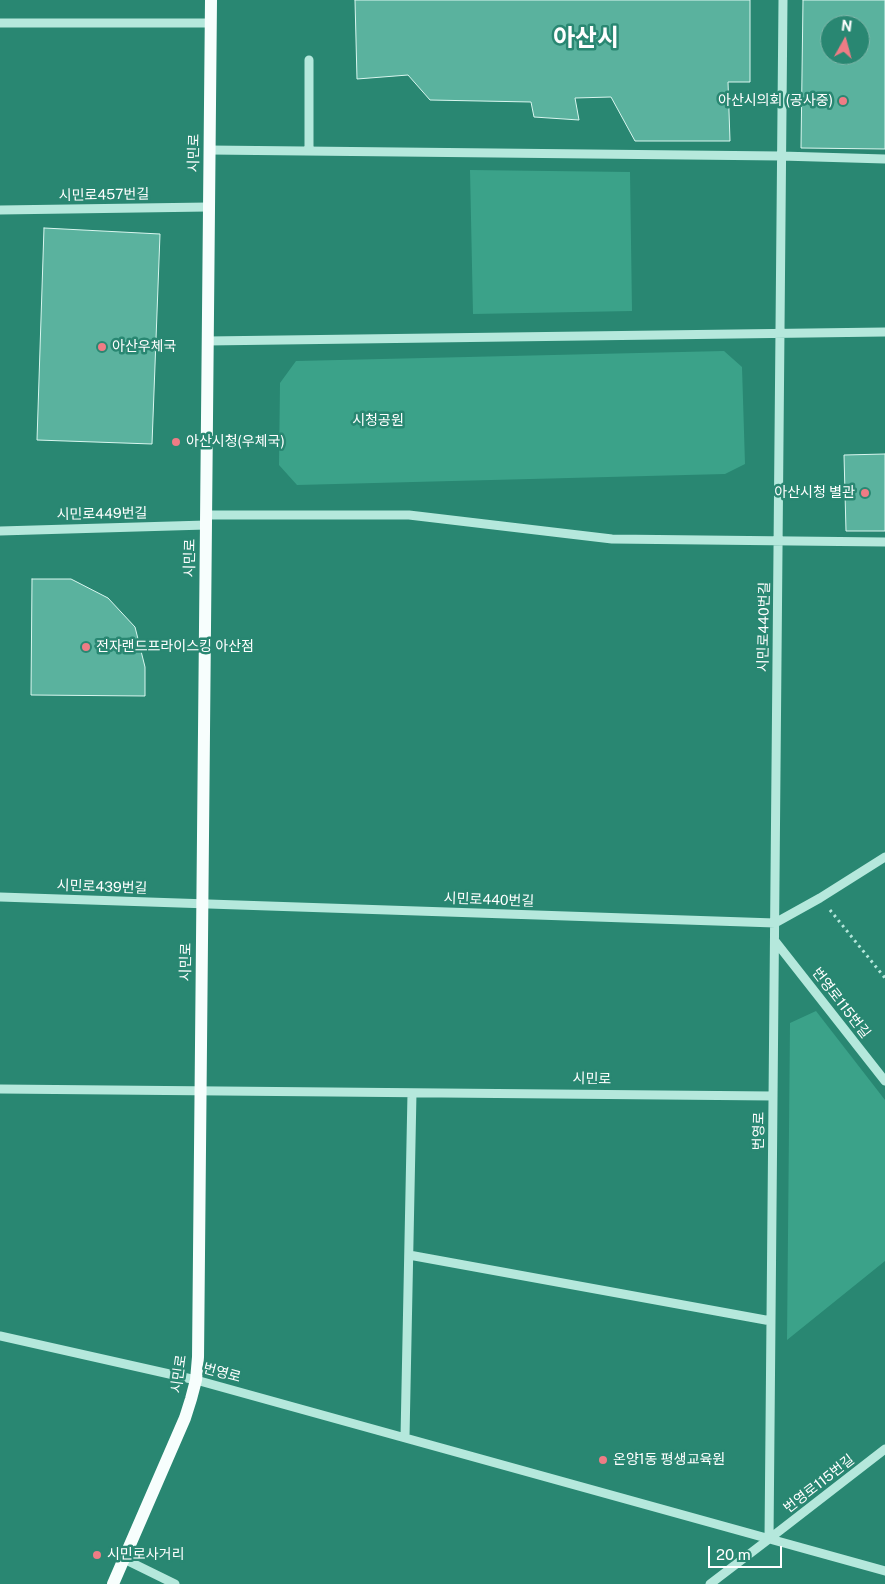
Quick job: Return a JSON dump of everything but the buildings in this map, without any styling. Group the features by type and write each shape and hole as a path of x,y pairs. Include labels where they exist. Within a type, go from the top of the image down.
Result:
{"main road":[{"name":"시민로","path":"113,1584 185,1418 196,1380 198,1358 211,0"}],"street":[{"name":"시민로440번길","path":"775,941 783,0"},
{"path":"0,23 210,23"},
{"path":"309,60 309,151"},
{"path":"209,150 782,156 885,159"},
{"name":"시민로457번길","path":"0,210 208,207"},
{"path":"207,341 885,332"},
{"name":"시민로449번길","path":"0,531 206,520 409,515 612,539 885,542"},
{"path":"775,923 820,898 885,857"},
{"name":"시민로439번길","path":"0,897 202,904"},
{"name":"시민로440번길","path":"202,904 775,923"},
{"name":"번영로115번길","path":"775,941 885,1081"},
{"name":"번영로","path":"770,1540 775,941"},
{"path":"0,1089 200,1092"},
{"name":"시민로","path":"200,1092 773,1096"},
{"path":"405,1437 412,1093"},
{"path":"408,1255 771,1321"},
{"name":"번영로","path":"0,1336 196,1380 885,1571"},
{"name":"번영로115번길","path":"710,1584 770,1540 885,1449"},
{"path":"124,1559 175,1584"}],"path":[{"path":"820,898 885,978"}],"green space":[{"path":"470,170 630,172 632,311 473,314"},
{"name":"시청공원","path":"724,351 742,367 745,464 725,474 297,485 279,465 280,383 296,361"},
{"path":"816,1011 885,1100 885,1261 787,1340 790,1023"}],"place":[{"name":"아산시의회 (공사중)","path":"843,101"},
{"name":"아산우체국","path":"102,347"},
{"name":"아산시청(우체국)","path":"176,442"},
{"name":"아산시청 별관","path":"865,493"},
{"name":"전자랜드프라이스킹 아산점","path":"86,647"},
{"name":"온양1동 평생교육원","path":"603,1460"},
{"name":"시민로사거리","path":"97,1555"}],"district":[{"name":"아산시","path":"586,39"}]}
